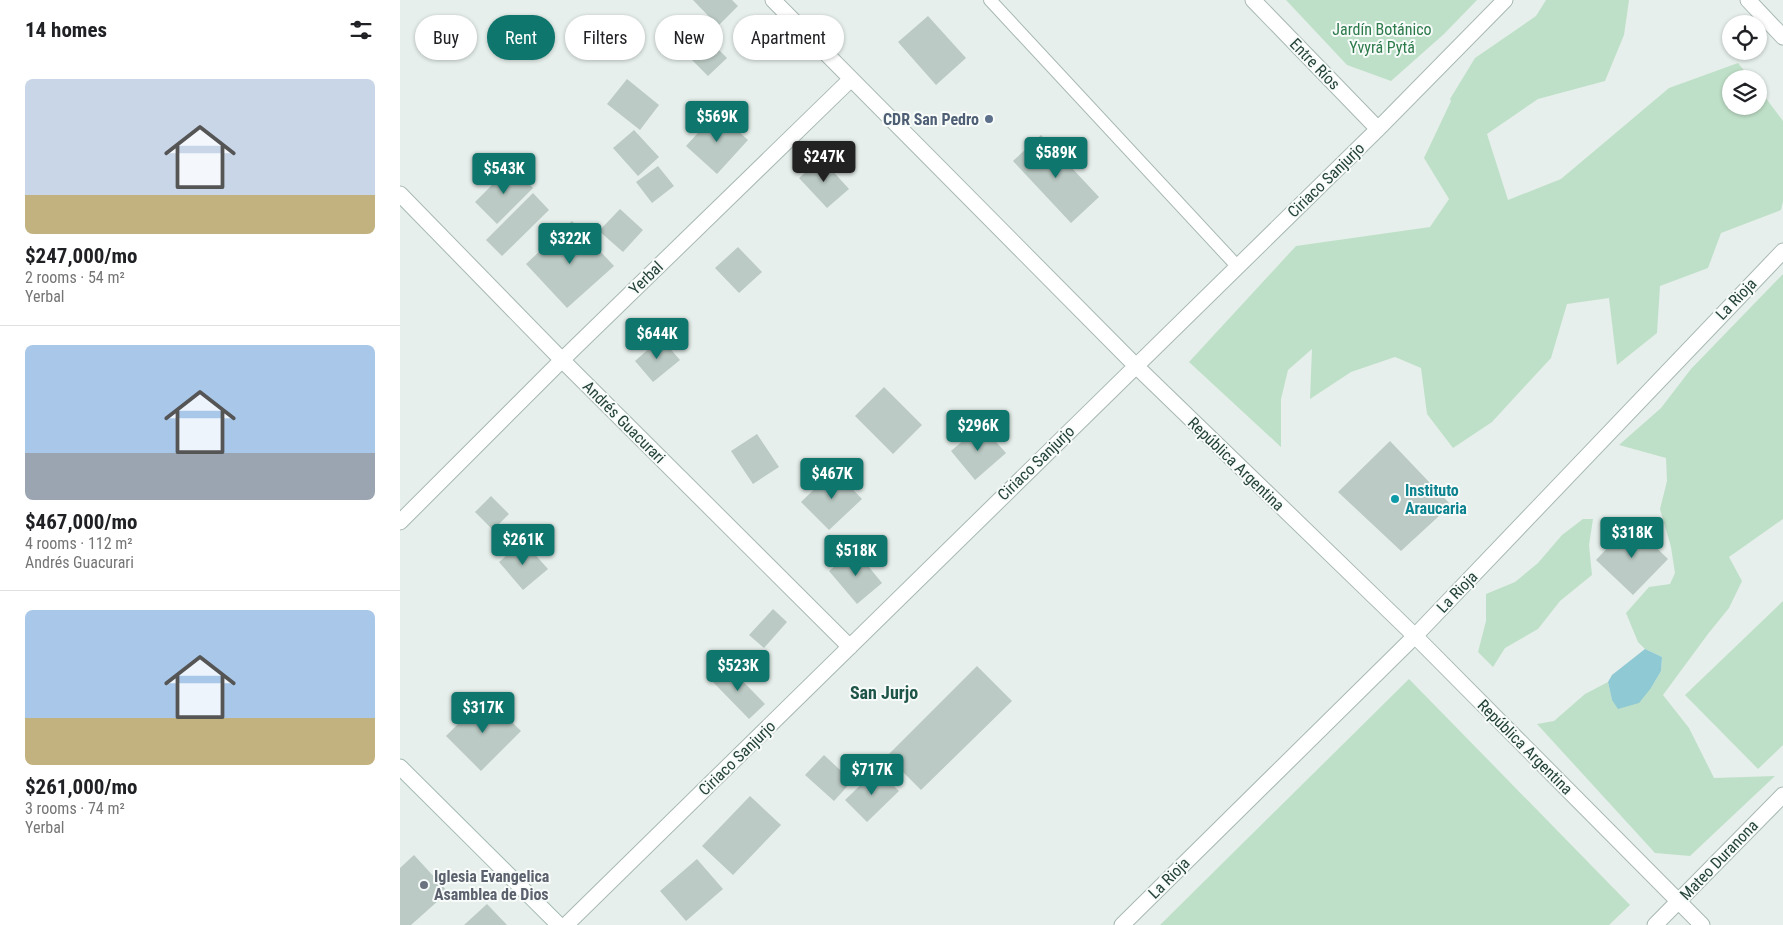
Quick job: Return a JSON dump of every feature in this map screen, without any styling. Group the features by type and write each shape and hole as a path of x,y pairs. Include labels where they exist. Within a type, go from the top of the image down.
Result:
{"street":[{"name":"República Argentina","path":"773,0 1136,366 1415,636 1702,925"},
{"name":"Entre Ríos","path":"1253,0 1378,129"},
{"name":"Ciriaco Sanjurjo","path":"566,925 1378,129 1505,0"},
{"path":"1748,0 1783,37"},
{"name":"Yerbal","path":"400,522 562,360 851,79"},
{"name":"Andrés Guacurari","path":"400,194 562,360 850,647"},
{"name":"La Rioja","path":"1122,925 1415,636 1783,251"},
{"path":"400,768 559,925"},
{"name":"Mateo Duranona","path":"1655,925 1783,794"}],"lane":[{"path":"990,0 1237,266"}],"green space":[{"name":"Jardín Botánico Yvyrá Pytá","path":"1286,0 1477,0 1444,34 1391,81 1347,65"},
{"path":"1546,0 1629,0 1624,35 1605,81 1538,99 1487,134 1508,200 1561,179 1669,88 1738,63 1744,70 1722,70 1722,115 1767,115 1767,100 1783,121 1783,201 1781,210 1721,233 1708,268 1660,286 1657,333 1617,365 1609,298 1567,304 1551,358 1492,422 1453,448 1427,414 1421,368 1395,357 1351,372 1310,399 1312,349 1288,370 1281,399 1281,447 1189,362 1296,246 1430,227 1449,199 1424,158 1451,101 1450,99 1475,58 1536,16"},
{"path":"1783,274 1783,519 1729,557 1742,581 1729,608 1663,695 1689,728 1714,778 1775,776 1690,856 1655,853 1537,724 1554,721 1585,694 1608,682 1612,700 1651,688 1661,671 1662,657 1645,649 1638,642 1626,613 1649,587 1670,584 1675,573 1671,547 1660,509 1667,481 1666,458 1619,445 1661,408 1691,369"},
{"path":"1583,519 1593,519 1589,545 1592,575 1560,601 1538,629 1505,648 1493,667 1478,652 1486,621 1486,594 1515,582 1538,563 1562,535"},
{"path":"1783,601 1783,745 1758,769 1685,695"},
{"path":"1409,679 1630,905 1609,925 1160,925"}],"water":[{"path":"1645,649 1662,657 1661,671 1639,703 1618,709 1612,700 1608,682 1612,675"}],"building":[{"path":"693,0 732,0 738,6 723,21 723,15 707,15"},
{"path":"928,16 966,58 936,85 898,42"},
{"path":"723,54 727,58 708,76 692,60 723,60"},
{"path":"627,79 659,105 640,130 607,104"},
{"path":"717,112 748,140 717,174 686,146"},
{"path":"634,130 659,157 638,176 613,148"},
{"path":"1041,135 1099,197 1071,223 1013,161"},
{"path":"821,158 849,189 827,208 799,178"},
{"path":"511,166 533,188 497,224 475,202"},
{"path":"658,166 674,186 652,203 636,182"},
{"path":"533,193 549,210 502,256 486,240"},
{"path":"620,209 643,230 623,252 599,231"},
{"path":"572,221 614,266 567,308 526,264"},
{"path":"738,247 762,272 739,293 715,268"},
{"path":"661,338 680,360 653,382 635,361"},
{"path":"884,387 922,425 893,454 855,416"},
{"path":"981,425 1006,453 975,480 951,451"},
{"path":"757,434 779,467 753,484 731,451"},
{"name":"Instituto Araucaria","path":"1390,441 1451,505 1401,551 1338,492"},
{"path":"834,470 862,499 829,530 801,502"},
{"path":"491,496 509,514 493,530 475,512"},
{"path":"1631,523 1668,559 1633,595 1596,560"},
{"path":"523,541 548,569 523,590 499,562"},
{"path":"855,550 882,583 857,604 829,571"},
{"path":"773,609 787,622 764,648 749,635"},
{"path":"727,665 765,704 749,719 711,680"},
{"path":"977,666 1012,701 921,790 887,756"},
{"path":"486,696 521,731 481,771 446,736"},
{"path":"824,755 852,781 834,801 805,775"},
{"path":"877,769 899,791 867,822 845,800"},
{"path":"750,796 781,825 733,875 702,846"},
{"path":"414,855 448,892 411,925 400,925 400,868"},
{"path":"697,859 723,889 686,921 660,891"},
{"path":"487,904 507,925 464,925"}],"place":[{"name":"CDR San Pedro","path":"989,119"},
{"name":"Instituto Araucaria","path":"1395,499"},
{"name":"Iglesia Evangelica Asamblea de Dios","path":"424,885"}],"district":[{"name":"San Jurjo","path":"884,692"}]}
